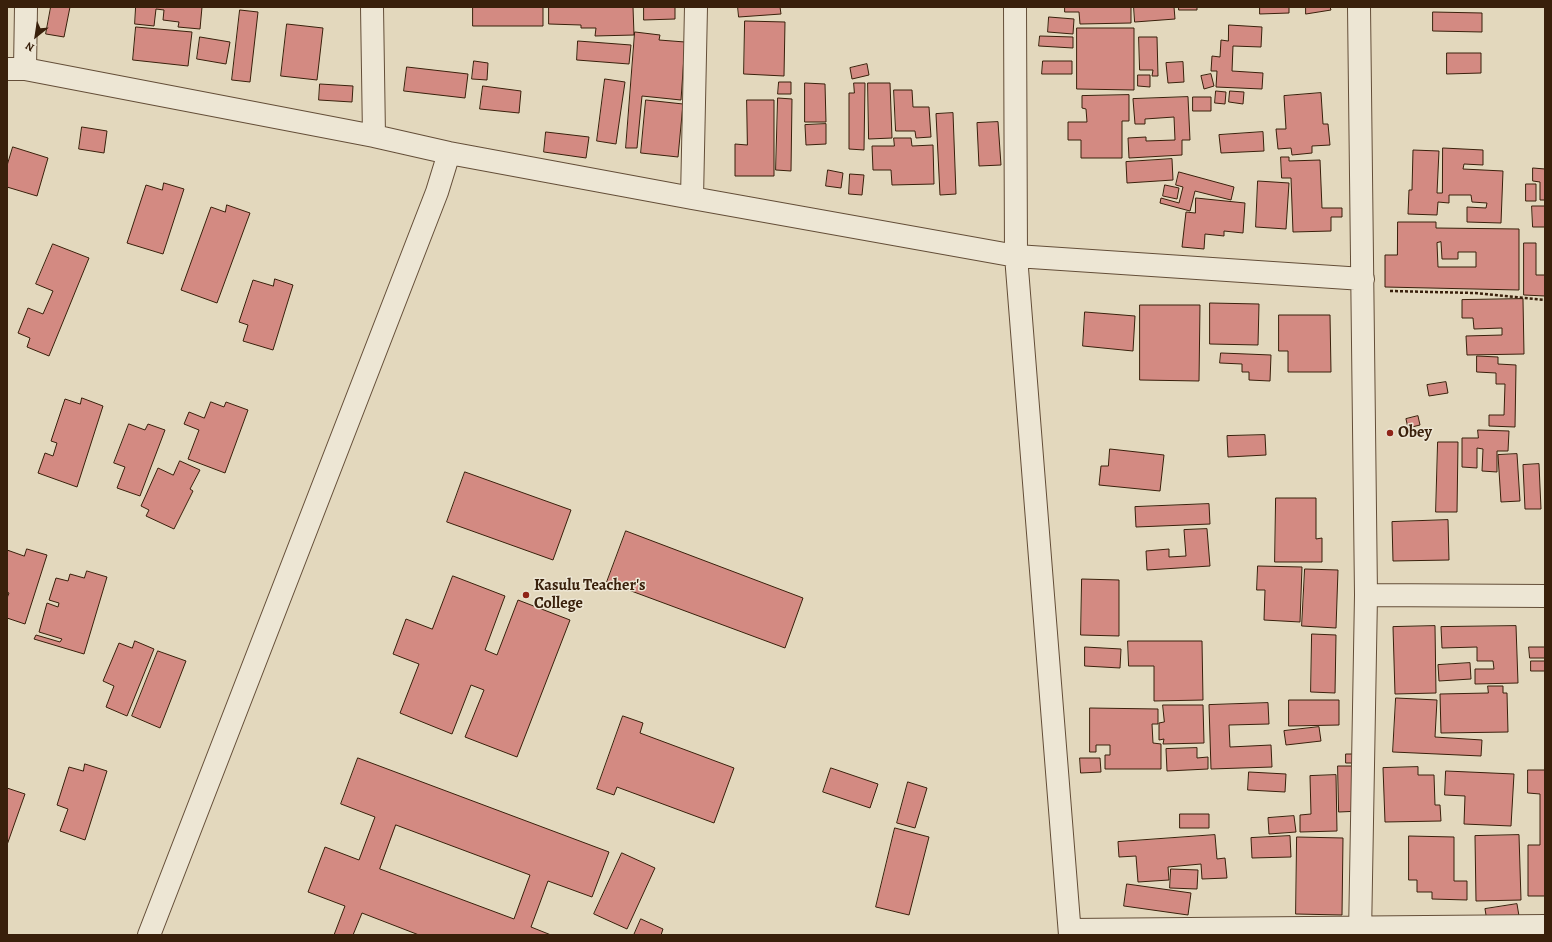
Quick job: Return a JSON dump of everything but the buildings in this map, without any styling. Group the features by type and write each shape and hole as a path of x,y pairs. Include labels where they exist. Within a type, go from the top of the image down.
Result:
{"street":[{"path":"26,7 16,69 374,136 450,153 1016,256 1362,276"},
{"path":"372,7 374,136"},
{"path":"692,198 696,7"},
{"path":"1015,7 1016,256 1070,932 1360,931 1545,926"},
{"path":"1358,7 1366,595 1360,931"},
{"path":"149,935 434,199 450,153"},
{"path":"1366,595 1545,596"}],"path":[{"path":"1362,276 1380,291 1475,293 1545,300"}],"place":[{"name":"Obey","path":"1390,433"},
{"name":"Kasulu Teacher's College","path":"526,595"}]}
